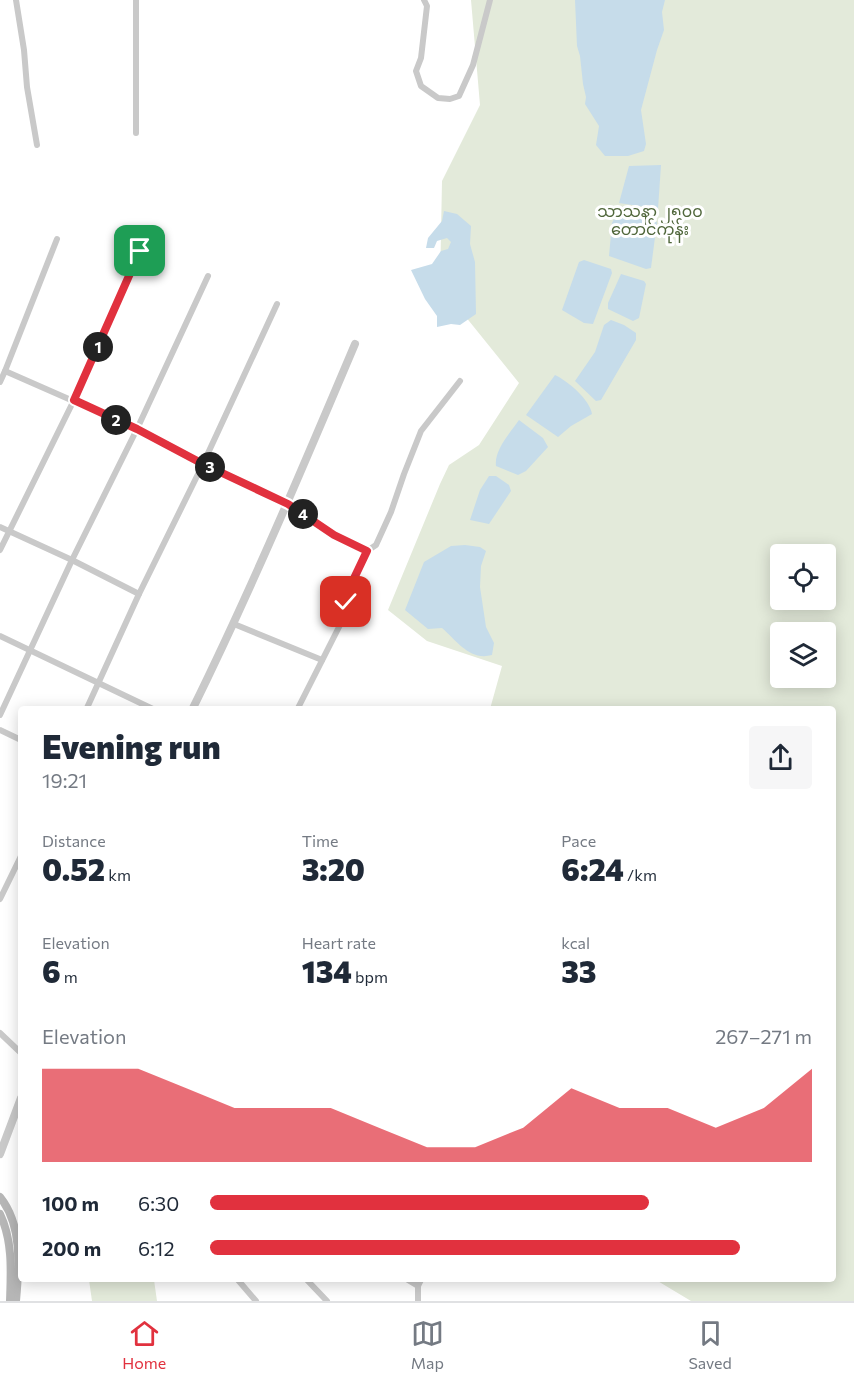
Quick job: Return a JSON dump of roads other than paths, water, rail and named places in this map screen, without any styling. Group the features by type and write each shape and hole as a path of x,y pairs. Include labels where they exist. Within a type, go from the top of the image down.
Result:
{"main road":[{"path":"0,1197 8,1207 18,1241 16,1301"},
{"path":"0,1214 9,1242 10,1301"}],"street":[{"path":"16,0 37,146"},
{"path":"136,0 136,133"},
{"path":"424,0 427,6 421,58 416,71 421,86 438,98 450,99 459,96 473,65 490,0"},
{"path":"0,382 57,239"},
{"path":"0,550 74,400 140,251"},
{"path":"0,715 208,276"},
{"path":"88,706 277,304"},
{"path":"194,706 288,504 356,344"},
{"path":"5,370 137,429 203,464 288,504 334,535 367,551"},
{"path":"299,706 341,623 348,591 367,551 376,545 391,512 421,431 460,381"},
{"path":"0,527 139,594"},
{"path":"234,624 322,660"},
{"path":"0,636 147,706"},
{"path":"0,730 18,739"},
{"path":"0,898 18,863"},
{"path":"0,1034 18,1050"},
{"path":"0,1154 18,1106"},
{"path":"240,1282 256,1301"},
{"path":"309,1282 327,1301"},
{"path":"418,1301 419,1283"}],"water":[{"path":"575,0 665,0 662,12 664,30 641,110 646,144 644,151 628,156 605,156 596,145 599,126 585,104 586,97 577,46"},
{"path":"661,165 658,209 619,203 629,166"},
{"path":"444,211 457,214 471,226 470,244 475,262 476,314 460,325 437,327 437,316 425,299 411,270 432,264 441,251 448,249 451,242 447,238 437,241 434,248 426,248 428,238 442,221"},
{"path":"617,213 657,222 651,268 646,269 609,256 612,223"},
{"path":"584,260 611,269 612,273 593,324 584,323 562,310 579,262"},
{"path":"621,274 644,281 646,284 639,318 633,321 608,309 608,303"},
{"path":"611,320 636,333 636,340 601,400 596,401 575,381 595,352 604,325"},
{"path":"555,375 578,392 592,414 571,426 558,437 526,415"},
{"path":"519,420 543,438 548,447 526,471 518,475 496,466 496,460 503,442"},
{"path":"489,476 496,476 509,485 511,491 489,524 470,520 480,490"},
{"path":"451,546 480,547 486,551 481,566 480,587 486,627 494,643 492,655 471,653 442,628 428,629 405,610 424,562"}],"park label":[{"name":"သာသနာ ၂၅၀၀ တောင်ကုန်း","path":"650,220"}]}
